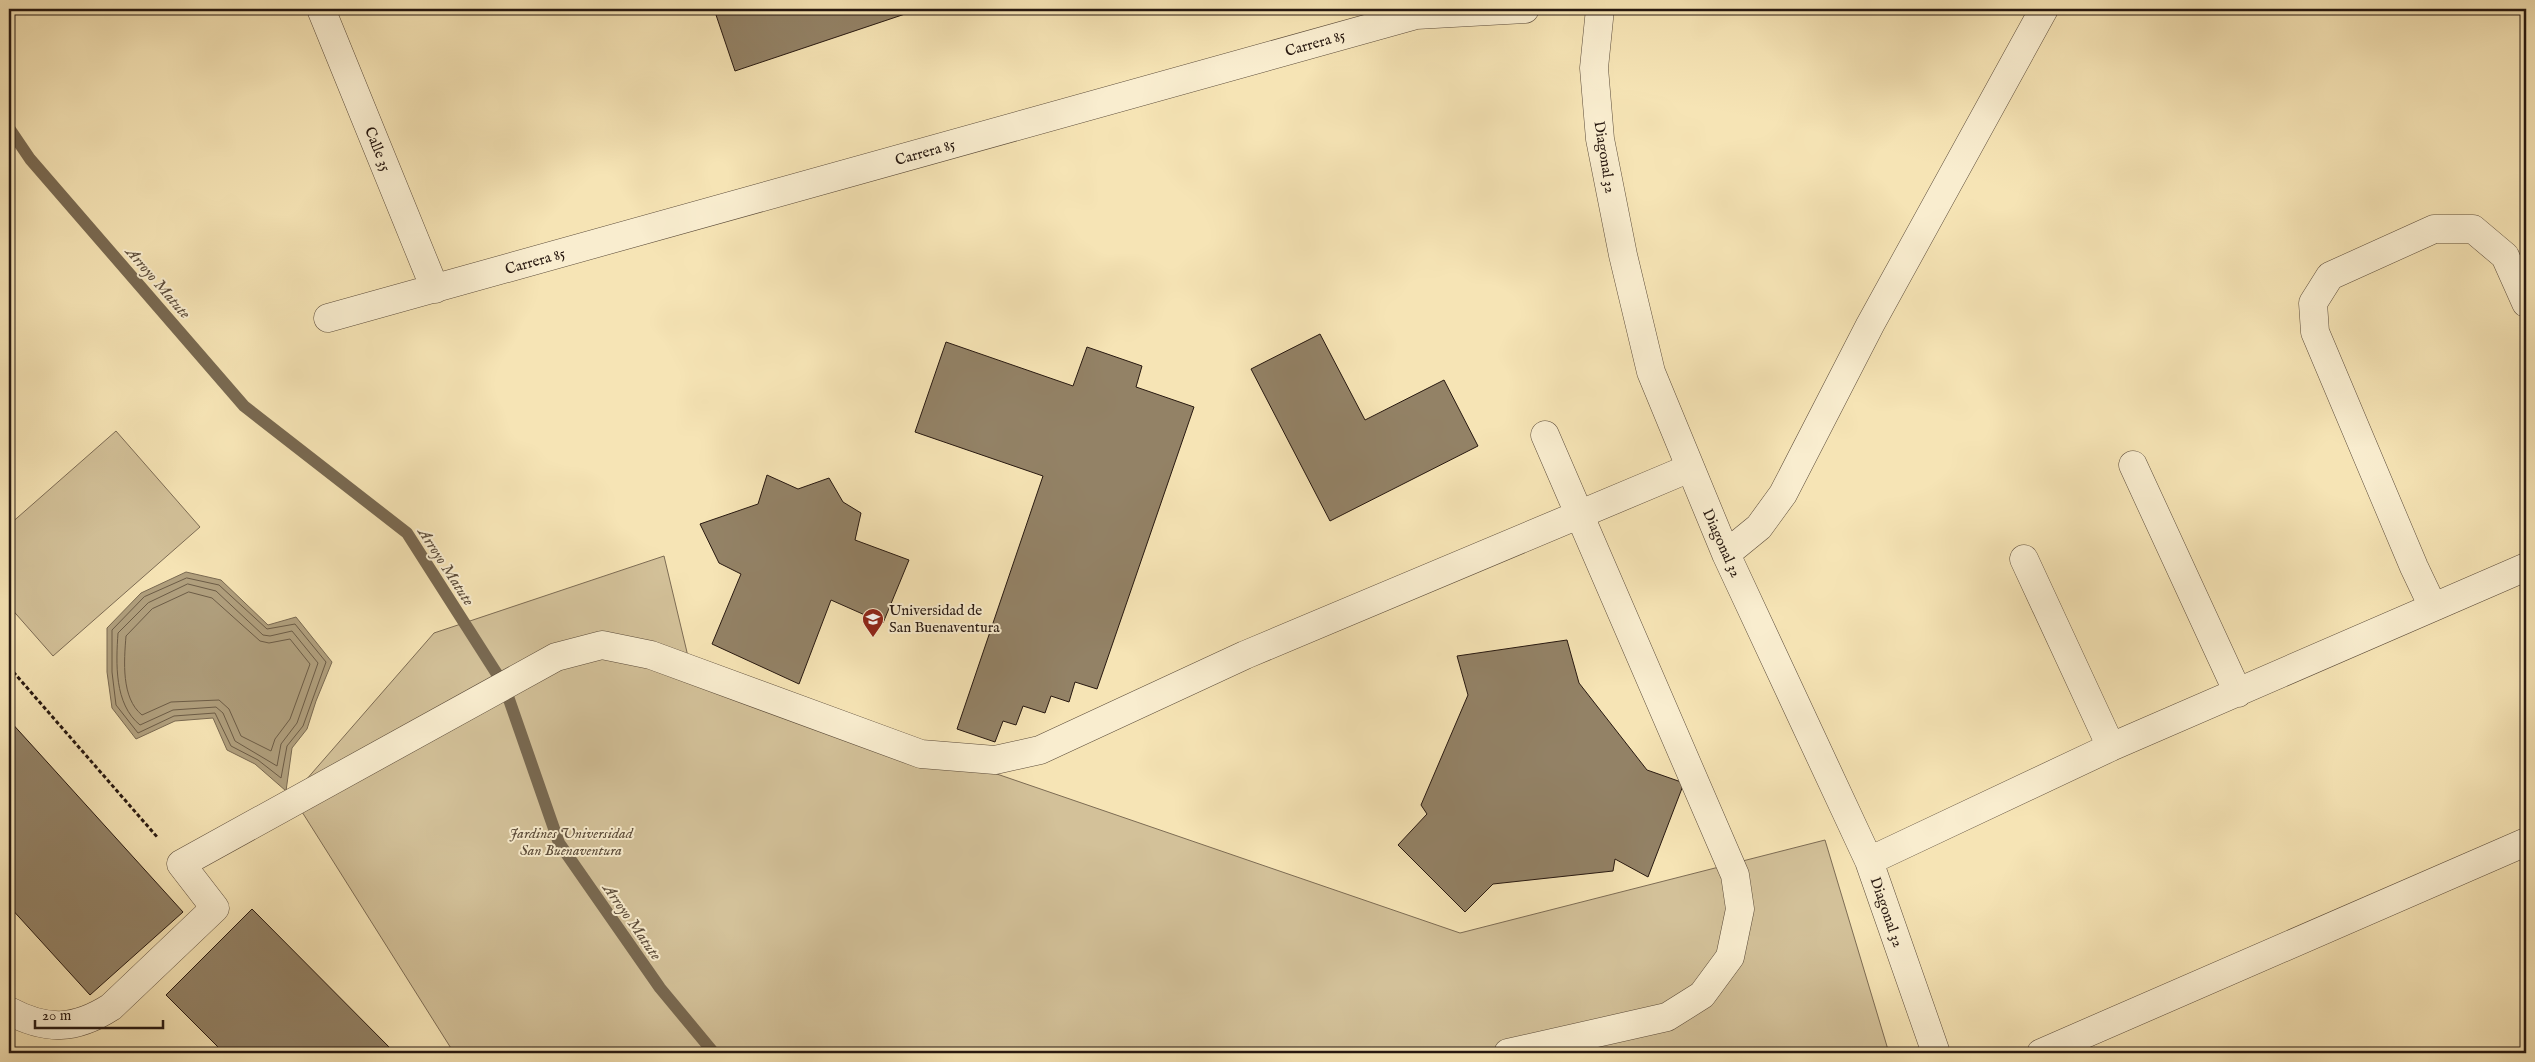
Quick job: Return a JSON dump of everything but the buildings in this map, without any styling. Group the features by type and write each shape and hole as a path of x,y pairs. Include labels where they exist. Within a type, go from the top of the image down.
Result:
{"street":[{"name":"Calle 35","path":"321,9 435,289"},
{"name":"Carrera 85","path":"328,318 1416,15 1525,9"},
{"name":"Diagonal 32","path":"1600,9 1594,68 1602,149 1623,255 1651,372 1726,554 1869,861 1936,1053"},
{"path":"1726,554 1759,528 1783,494 1870,325 2044,9"},
{"path":"2433,608 2315,332 2313,303 2330,276 2434,229 2473,229 2505,256 2526,303"},
{"path":"1508,1053 1667,1017 1702,995 1730,957 1740,909 1735,875 1545,435"},
{"path":"2133,465 2238,693"},
{"path":"9,1011 29,1022 57,1026 92,1019 111,1007 215,908 181,864 556,657 602,645 651,655 921,754 995,760 1040,750 1245,655 1690,468"},
{"path":"2024,559 2111,746"},
{"path":"1869,861 2111,746 2238,693 2526,566"},
{"path":"2042,1053 2526,842"}],"path":[{"path":"9,667 181,864"}],"green space":[{"path":"116,431 200,527 53,656 9,606 9,525"},
{"name":"Jardines Universidad San Buenaventura","path":"664,556 691,669 1460,933 1825,840 1889,1053 454,1053 292,796 434,633"}],"water":[{"path":"186,572 221,580 268,625 296,617 332,662 307,729 292,748 286,791 255,764 227,750 213,718 175,721 136,739 112,708 107,672 107,628 141,593"}],"waterway":[{"name":"Arroyo Matute","path":"9,128 30,159 244,406 407,533 504,685 559,843 660,988 714,1053"}],"place":[{"name":"Universidad de San Buenaventura","path":"873,638"}]}
